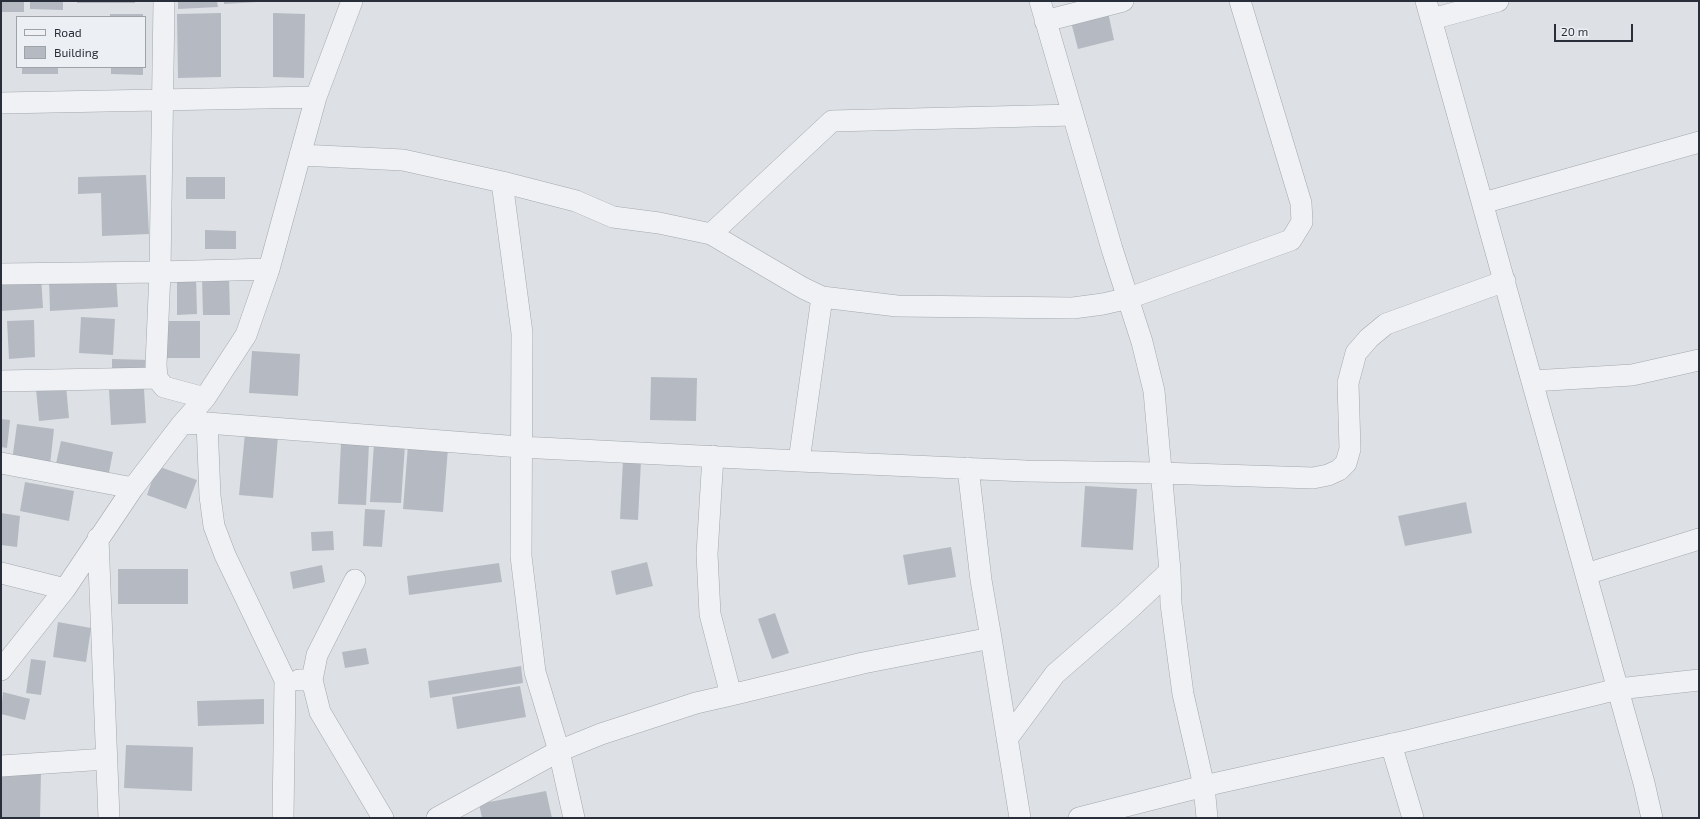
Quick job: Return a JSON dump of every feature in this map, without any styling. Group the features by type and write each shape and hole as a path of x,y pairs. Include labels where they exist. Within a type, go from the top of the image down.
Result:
{"street":[{"path":"164,1 160,272 156,365 157,378 164,387 205,398"},
{"path":"1,670 65,589 133,488 182,424 205,398 246,335 270,269 316,97 352,1"},
{"path":"1123,1 1043,11 1112,249 1142,342 1154,391 1170,571 1171,604 1183,694 1204,786 1207,818"},
{"path":"300,156 403,160 502,182 576,202 613,217 658,223 711,234 822,297 896,306 1073,308 1103,304 1129,298 1291,240 1302,222 1301,203 1240,1"},
{"path":"1498,1 1429,10 1618,689 1652,818"},
{"path":"1,103 316,97"},
{"path":"711,234 832,121 1073,115"},
{"path":"1483,203 1699,142"},
{"path":"502,182 522,333 520,447 521,556 535,672 559,751 574,818"},
{"path":"1,274 270,269"},
{"path":"182,424 207,424 520,447 799,461 1026,471 1160,472 1313,478 1328,475 1339,470 1346,463 1350,449 1348,383 1356,353 1369,338 1386,324 1504,281"},
{"path":"799,461 822,297"},
{"path":"1532,380 1632,375 1699,360"},
{"path":"1,381 157,378"},
{"path":"207,424 210,496 214,526 225,555 285,680 283,818"},
{"path":"713,456 708,554 710,614 731,695"},
{"path":"1,463 133,488"},
{"path":"968,468 982,580 1020,818"},
{"path":"98,538 109,818"},
{"path":"1586,574 1699,539"},
{"path":"1007,739 1055,674 1124,614 1170,571"},
{"path":"1,573 65,589"},
{"path":"356,580 317,655 312,680 320,712 383,818"},
{"path":"437,818 559,751 601,734 696,703 863,663 991,638"},
{"path":"285,680 312,680"},
{"path":"1079,818 1204,786 1391,744 1618,689 1699,680"},
{"path":"1391,744 1413,818"},
{"path":"1,766 106,759"}],"building":[{"path":"1,1 24,1 24,12 1,12"},
{"path":"30,1 63,1 63,10 30,9"},
{"path":"77,1 135,1 135,3 77,3"},
{"path":"178,1 217,1 218,7 178,9"},
{"path":"224,1 258,1 258,2 224,4"},
{"path":"1108,12 1114,40 1078,49 1071,22"},
{"path":"221,13 221,77 178,78 177,14"},
{"path":"273,13 305,14 304,78 273,77"},
{"path":"110,14 143,14 143,16 110,16"},
{"path":"22,68 58,68 58,74 22,74"},
{"path":"111,68 143,68 143,75 111,74"},
{"path":"146,175 149,234 102,236 101,193 78,194 78,177"},
{"path":"186,177 225,177 225,199 186,199"},
{"path":"205,230 236,231 236,249 205,249"},
{"path":"116,275 118,307 50,311 49,278"},
{"path":"196,275 197,314 177,315 177,276"},
{"path":"41,276 43,308 1,311 1,279"},
{"path":"229,277 230,315 203,315 202,278"},
{"path":"81,317 115,319 113,355 79,353"},
{"path":"34,320 35,357 9,359 7,321"},
{"path":"167,321 200,321 200,358 167,358"},
{"path":"252,351 300,354 298,396 249,393"},
{"path":"112,359 150,360 150,374 112,374"},
{"path":"651,377 697,378 696,421 650,420"},
{"path":"66,386 69,418 39,421 36,389"},
{"path":"144,389 146,423 111,425 109,390"},
{"path":"1,419 10,420 7,448 1,447"},
{"path":"17,424 54,429 50,465 12,461"},
{"path":"245,433 278,436 273,498 239,495"},
{"path":"61,441 113,452 107,483 54,473"},
{"path":"341,443 369,444 366,505 338,504"},
{"path":"374,443 405,445 401,503 370,502"},
{"path":"408,445 448,448 443,512 403,509"},
{"path":"623,460 641,461 638,520 620,519"},
{"path":"157,466 197,480 186,509 147,495"},
{"path":"25,482 74,491 69,521 20,511"},
{"path":"1085,486 1137,489 1133,550 1081,547"},
{"path":"1466,502 1472,533 1405,546 1398,516"},
{"path":"365,509 385,510 382,547 363,546"},
{"path":"1,513 20,516 17,547 1,545"},
{"path":"333,531 334,550 312,551 311,532"},
{"path":"951,547 956,577 908,585 903,555"},
{"path":"647,562 653,586 616,595 611,571"},
{"path":"499,563 502,582 409,595 407,576"},
{"path":"322,565 325,582 293,589 290,572"},
{"path":"118,569 188,569 188,604 118,604"},
{"path":"775,613 789,653 772,659 758,619"},
{"path":"58,622 91,628 86,662 53,657"},
{"path":"366,648 369,664 345,668 342,652"},
{"path":"31,659 46,661 41,695 26,693"},
{"path":"521,666 523,683 430,698 428,681"},
{"path":"520,686 526,717 457,729 452,697"},
{"path":"3,692 30,699 25,720 1,714"},
{"path":"264,699 264,724 198,726 197,701"},
{"path":"126,745 193,747 192,791 124,788"},
{"path":"1,771 41,772 40,818 1,818"},
{"path":"546,791 552,818 482,818 479,804"}]}
